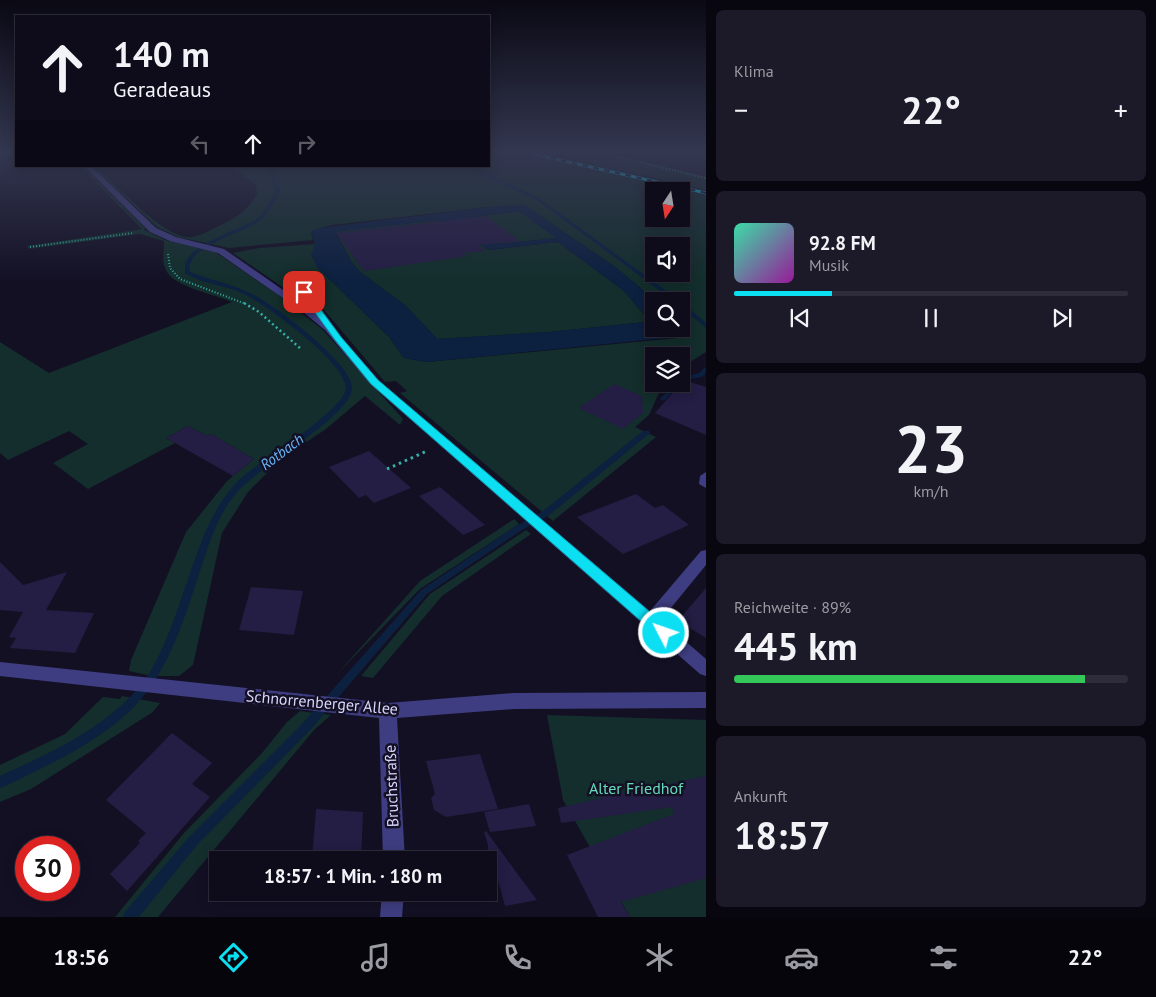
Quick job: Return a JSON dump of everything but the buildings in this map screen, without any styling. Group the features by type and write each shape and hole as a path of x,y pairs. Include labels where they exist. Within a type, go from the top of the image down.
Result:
{"street":[{"path":"118,196 153,230 181,241 215,249 306,310 338,338"},
{"path":"304,292 374,382 706,669"},
{"path":"706,476 706,484"},
{"path":"650,621 706,555"},
{"name":"Schnorrenberger Allee","path":"0,669 170,689 308,701 388,711 514,701 706,700"},
{"name":"Bruchstraße","path":"388,711 394,851"},
{"path":"391,917 392,901"}],"path":[{"path":"30,247 153,230"},
{"path":"181,241 170,246 168,251 170,268 175,275 188,282 250,306 301,349"},
{"path":"386,469 430,450"}],"green space":[{"path":"109,196 112,196 145,228 144,230 165,240 215,252 277,294 322,329 403,419 400,425 365,396 326,429 282,458 248,492 222,533 193,665 179,676 152,676 129,671 131,660 186,532 227,481 254,459 211,434 207,436 188,426 166,438 175,443 88,489 53,463 88,444 69,431 8,460 0,453 0,342 49,373 232,302 187,286 171,277 164,264 164,241 140,234 29,249 27,246 142,229"},
{"path":"124,196 127,196 140,209 167,229 190,237 205,233 225,223 246,209 256,196 645,196 645,228 690,228 690,196 706,196 706,352 690,362 690,347 645,347 645,392 659,392 649,415 635,427 656,437 553,521 400,393 407,391 396,381 385,382 308,291 304,302 233,253 259,248 316,244 314,259 317,267 390,338 404,358 427,362 690,337 690,292 645,292 614,266 524,205 489,207 332,225 320,228 311,234 313,240 229,248 178,237 157,227"},
{"path":"519,211 557,238 498,244 466,218"},
{"path":"440,220 489,250 558,242 624,291 645,316 645,322 549,332 437,339 406,306 360,272 351,261 335,231"},
{"path":"514,519 519,524 420,589 336,675 420,581"},
{"path":"526,530 531,534 442,596 373,678 361,676 430,594"},
{"path":"122,696 160,703 153,712 31,789 0,802 0,765 65,734 103,697 120,699"},
{"path":"300,711 331,715 314,730 213,851 209,851 209,856 158,917 115,917 184,833 262,753 287,722"},
{"name":"Alter Friedhof","path":"547,715 706,720 706,917 630,917 563,800"}],"water":[{"path":"524,205 614,266 645,292 645,316 624,291 558,242 489,250 440,220 335,232 351,261 360,272 406,306 437,339 549,332 645,322 645,337 676,337 427,362 404,358 390,338 317,267 311,255 315,244 311,231 320,228 489,207","holes":["519,211 556,238 498,244 466,218"]}],"waterway":[{"name":"Rotbach","path":"0,782 84,739 105,725 140,694 153,675 169,642 205,543 224,504 243,481 321,423 346,398 349,388 345,377 323,351 292,323 252,296 188,273 188,264 193,256 202,248 258,220 276,196"},
{"path":"531,196 665,292"},
{"path":"690,312 706,326"},
{"path":"690,377 701,375 706,369"},
{"path":"663,399 669,392"},
{"path":"130,917 193,841 308,725 424,592 519,528 545,514 646,433"}],"route":[{"path":"304,292 374,382 664,633"}]}
